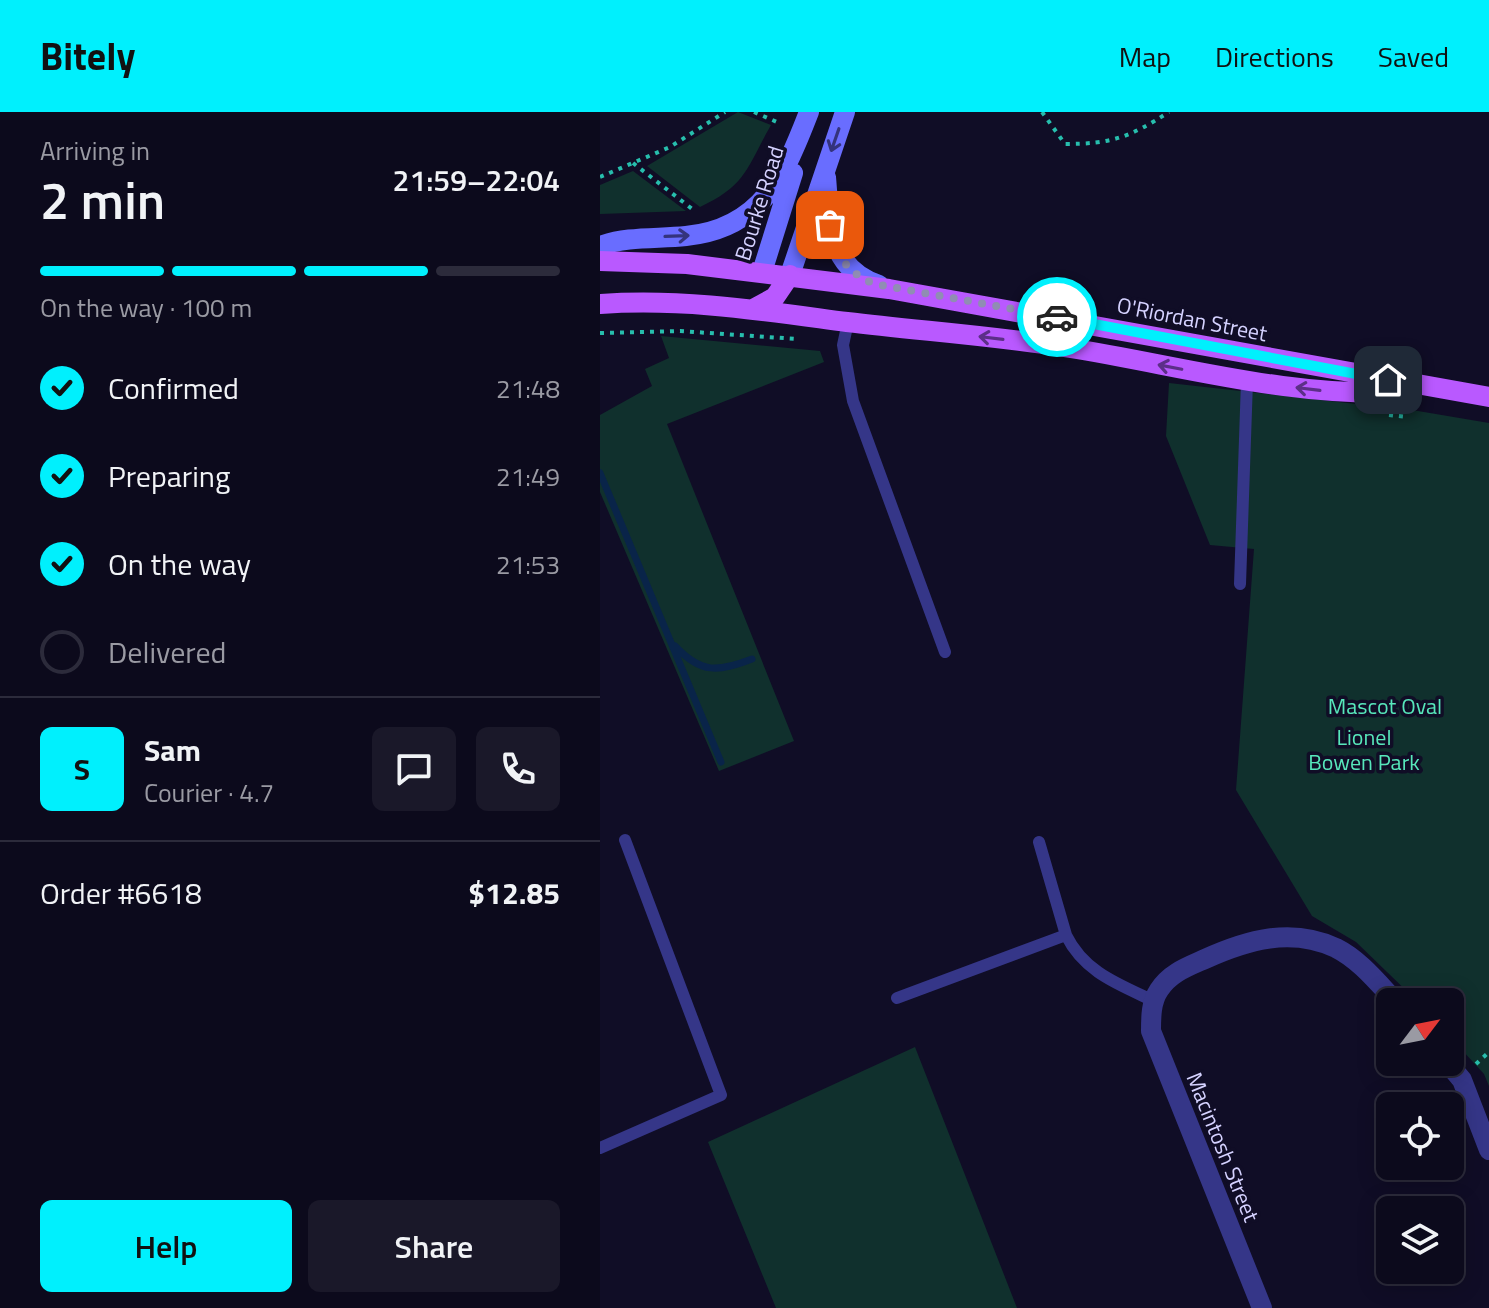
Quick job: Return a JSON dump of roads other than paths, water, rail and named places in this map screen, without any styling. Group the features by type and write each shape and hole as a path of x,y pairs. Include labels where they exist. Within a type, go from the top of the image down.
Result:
{"main road":[{"path":"600,246 626,240 694,235 713,231 743,216 766,198 779,181 811,112"},
{"name":"Bourke Road","path":"753,308 811,112"},
{"path":"753,308 775,297 790,275 845,112"},
{"path":"825,169 831,234 838,255 858,276 889,289"},
{"name":"O'Riordan Street","path":"600,261 762,272 889,289 1026,310 1489,397"},
{"name":"O'Riordan Street","path":"600,304 676,303 753,308 1069,347 1247,381 1351,395 1442,390"}],"street":[{"path":"1154,1001 1168,978 1184,968 1246,942 1272,937 1313,940 1337,949 1360,964 1383,988"},
{"name":"Macintosh Street","path":"1154,1001 1151,1031 1157,1050 1262,1308"},
{"path":"1459,1076 1489,1150"}],"lane":[{"path":"848,322 843,345 853,401 945,652"},
{"path":"1240,584 1247,381"},
{"path":"600,1148 721,1095 625,840"},
{"path":"1039,842 1066,935 1076,957 1116,983 1154,1001"},
{"path":"897,998 1066,935"}],"waterway":[{"path":"600,473 721,762"},
{"path":"675,646 693,662 710,668 752,659"}],"park label":[{"name":"Mascot Oval","path":"1385,706"},
{"name":"Lionel Bowen Park","path":"1364,750"}]}
